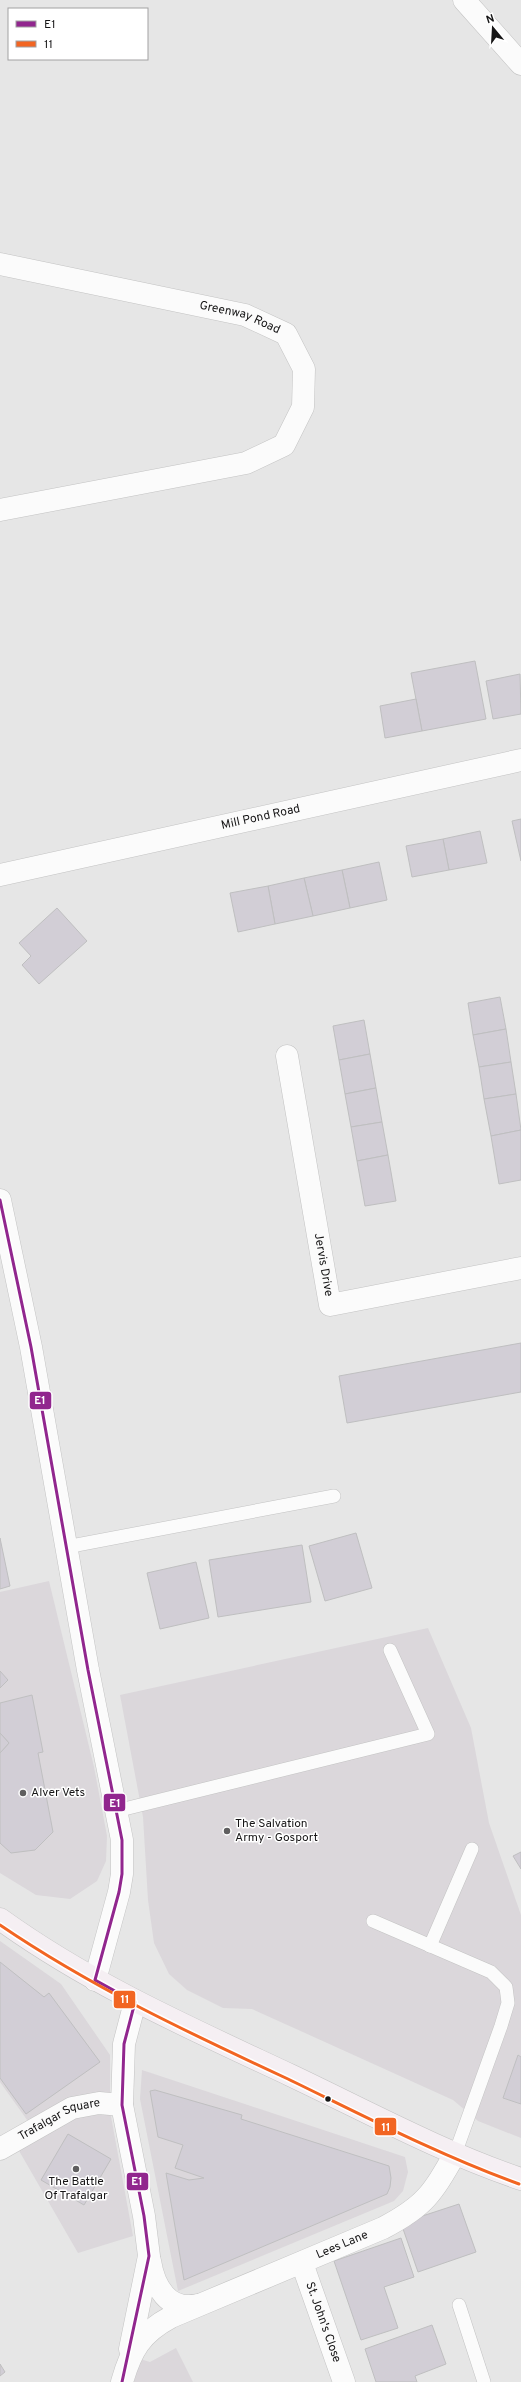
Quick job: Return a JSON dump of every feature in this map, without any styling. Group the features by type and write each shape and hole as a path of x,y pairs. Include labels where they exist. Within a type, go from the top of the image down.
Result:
{"main road":[{"path":"0,1919 44,1950 135,2002 455,2154 521,2180"}],"street":[{"path":"467,2 521,64"},
{"name":"Greenway Road","path":"0,264 245,315 286,334 304,369 304,376 303,407 284,445 246,463 0,510"},
{"name":"Mill Pond Road","path":"0,874 521,760"},
{"name":"Jervis Drive","path":"287,1056 330,1306 521,1268"},
{"path":"0,1200 31,1348 88,1670 122,1840 122,1874 95,1980"},
{"path":"125,2372 149,2256 144,2216 122,2105 124,2044 135,2002"},
{"name":"Trafalgar Square","path":"0,2148 72,2108 99,2103 122,2105"},
{"name":"Lees Lane","path":"125,2372 135,2347 149,2330 171,2317 302,2263 405,2217 421,2205 435,2189 455,2154"},
{"name":"Lees Lane","path":"149,2256 155,2282 172,2302 183,2306 203,2303"},
{"name":"St. John's Close","path":"302,2263 344,2382"}],"lane":[{"path":"66,1547 334,1496"},
{"path":"116,1810 428,1734 390,1650"},
{"path":"430,1946 472,1849"},
{"path":"373,1921 491,1972 506,1987 508,2003 455,2154"},
{"path":"460,2305 484,2382"}],"shaded area":[{"path":"49,1581 94,1767 107,1836 106,1861 97,1881 70,1899 36,1895 0,1873 0,1592"},
{"path":"428,1628 471,1728 489,1823 521,1915 521,2138 478,2121 453,2100 252,2009 223,2008 187,1990 169,1974 154,1943 148,1900 143,1817 120,1695"},
{"path":"0,1941 61,1984 110,2055 110,2111 133,2236 78,2253 18,2149 40,2138 0,2082"},
{"path":"142,2070 405,2157 408,2172 403,2191 394,2201 178,2291 140,2099"},
{"path":"176,2348 193,2382 134,2382 140,2359 150,2362"}],"building":[{"path":"475,661 486,719 422,731 411,673"},
{"path":"520,674 521,714 493,719 486,681"},
{"path":"416,699 422,731 385,738 380,706"},
{"path":"521,819 521,861 512,821"},
{"path":"480,831 487,863 449,870 443,839"},
{"path":"443,839 449,870 412,877 406,846"},
{"path":"379,862 387,900 350,908 342,870"},
{"path":"342,870 350,908 313,916 304,878"},
{"path":"304,878 313,916 275,924 268,886"},
{"path":"268,886 275,924 238,932 230,893"},
{"path":"57,908 87,941 39,984 22,965 31,956 19,943"},
{"path":"500,997 506,1029 473,1035 468,1003"},
{"path":"364,1020 370,1054 339,1060 333,1026"},
{"path":"506,1029 511,1062 479,1067 473,1035"},
{"path":"370,1054 376,1088 345,1094 339,1060"},
{"path":"511,1062 516,1094 484,1099 479,1067"},
{"path":"376,1088 382,1122 351,1127 345,1094"},
{"path":"516,1094 521,1130 491,1136 484,1099"},
{"path":"382,1122 388,1155 357,1161 351,1127"},
{"path":"521,1130 521,1180 499,1184 491,1136"},
{"path":"388,1155 396,1201 365,1206 357,1161"},
{"path":"521,1343 521,1392 347,1423 339,1376"},
{"path":"356,1533 372,1588 325,1601 309,1546"},
{"path":"0,1538 10,1586 0,1589"},
{"path":"302,1545 311,1602 218,1617 209,1560"},
{"path":"196,1562 209,1618 160,1629 147,1573"},
{"path":"0,1671 8,1680 0,1688"},
{"name":"Alver Vets","path":"32,1695 43,1752 38,1753 53,1832 35,1850 11,1853 0,1843 0,1753 9,1743 0,1733 0,1703"},
{"path":"0,1733 9,1743 0,1753"},
{"path":"521,1852 521,1869 513,1856"},
{"path":"0,1962 44,1997 49,1993 100,2062 26,2114 0,2078"},
{"path":"518,2055 521,2057 521,2104 503,2098"},
{"path":"155,2090 242,2115 241,2119 389,2166 391,2178 390,2187 387,2194 184,2280 166,2173 189,2180 204,2178 175,2168 183,2145 158,2137 150,2091"},
{"name":"The Battle Of Trafalgar","path":"68,2134 111,2159 84,2205 41,2180"},
{"path":"459,2204 476,2252 418,2272 401,2223"},
{"path":"401,2238 414,2277 384,2287 398,2328 361,2340 334,2261"},
{"path":"432,2325 446,2364 415,2376 417,2382 376,2382 365,2349"},
{"path":"0,2364 5,2372 0,2376"}],"transit line":[{"name":"E1","path":"0,1200 31,1347 88,1670 122,1840 122,1874 119,1892 95,1980 135,2002 124,2044 122,2105 144,2216 149,2256 122,2382"},
{"name":"11","path":"0,1925 69,1969 177,2026 431,2148 519,2184"}],"place":[{"name":"Alver Vets","path":"23,1793"},
{"name":"The Salvation Army - Gosport","path":"227,1831"},
{"name":"The Battle Of Trafalgar","path":"76,2169"}]}
